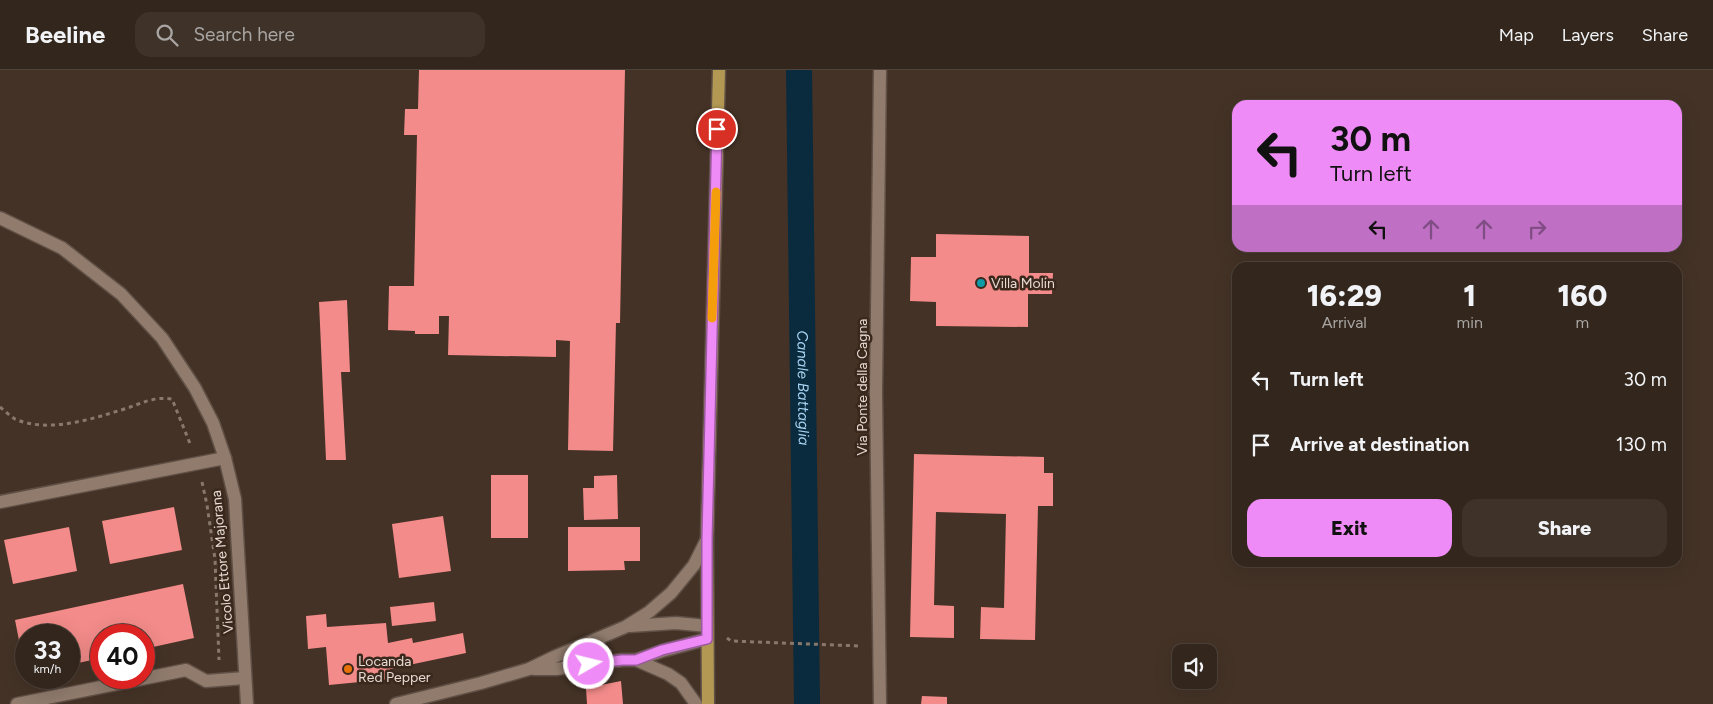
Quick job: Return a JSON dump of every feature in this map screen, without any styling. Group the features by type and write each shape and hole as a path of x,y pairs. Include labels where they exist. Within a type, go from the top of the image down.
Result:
{"main road":[{"path":"708,704 707,539 719,70"}],"street":[{"name":"Via Ponte della Cagna","path":"880,70 876,392 880,704"},
{"name":"Vicolo Ettore Majorana","path":"0,218 62,248 122,294 162,338 195,388 213,423 225,458 235,499 247,704"},
{"path":"0,502 225,458"},
{"path":"404,703 529,670 554,657 625,627 649,612 671,594 694,566 707,539"},
{"path":"625,627 676,623 707,632"},
{"path":"529,670 556,669 622,660 636,660 707,632"},
{"path":"636,660 668,674 681,683 696,704"},
{"path":"16,704 186,670 206,681 245,678"}],"path":[{"path":"0,407 15,419 41,425 72,424 159,397 172,399 192,448"},
{"path":"201,477 215,559 219,660"},
{"path":"731,641 855,645"}],"building":[{"path":"419,70 625,70 620,323 616,323 613,451 568,450 570,341 556,340 556,357 448,355 449,316 439,316 439,334 415,334 415,331 388,330 389,286 414,286 417,135 404,135 405,109 418,109"},
{"name":"Villa Molin","path":"936,234 1029,236 1029,273 1053,273 1052,294 1028,294 1028,327 936,326 936,302 910,301 911,257 936,257"},
{"path":"347,300 350,372 341,372 346,460 326,460 319,302"},
{"path":"914,454 1044,457 1044,473 1053,473 1053,506 1038,506 1035,640 980,639 981,607 1004,608 1006,514 936,512 934,605 954,606 954,638 910,637"},
{"path":"491,475 528,475 528,538 491,538"},
{"path":"617,475 618,519 584,520 583,488 594,488 594,476"},
{"path":"174,507 182,550 110,564 102,521"},
{"path":"443,516 451,571 399,578 392,524"},
{"path":"69,527 77,571 13,584 4,540"},
{"path":"568,527 640,527 640,561 624,561 625,570 568,571"},
{"path":"183,584 194,638 155,647 155,624 90,624 90,660 80,663 80,624 16,624 15,620"},
{"path":"434,602 436,621 392,626 390,607"},
{"path":"326,614 327,627 386,623 388,643 412,638 413,643 463,633 466,653 390,669 391,679 329,685 326,647 308,649 306,616"},
{"path":"621,681 623,704 587,704 586,688"},
{"path":"922,696 947,697 947,704 921,704"}],"waterway":[{"name":"Canale Battaglia","path":"799,70 807,704"}],"slow traffic":[{"path":"712,318 716,192"}],"place":[{"name":"Villa Molin","path":"981,283"},
{"name":"Locanda Red Pepper","path":"348,669"}],"route":[{"path":"589,664 636,660 662,650 707,639 707,539 717,129"}]}
